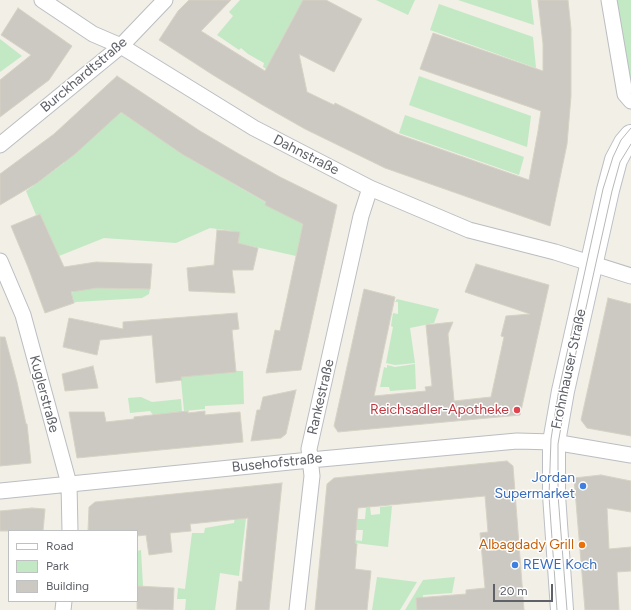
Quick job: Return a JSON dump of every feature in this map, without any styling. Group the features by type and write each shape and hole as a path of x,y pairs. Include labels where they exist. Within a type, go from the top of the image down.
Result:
{"main road":[{"name":"Frohnhauser Straße","path":"562,610 554,495 554,442 563,391 608,190 616,160 625,143 631,136"}],"street":[{"name":"Dahnstraße","path":"42,0 93,34 121,46 254,128 370,188 469,230 554,252 631,276"},
{"name":"Burckhardtstraße","path":"0,145 121,46 165,0"},
{"path":"609,0 625,94 631,100"},
{"name":"Rankestraße","path":"297,610 312,476 309,449 361,216 370,188"},
{"name":"Kuglerstraße","path":"0,261 23,315 69,484 70,530"},
{"name":"Busehofstraße","path":"0,491 517,441 554,442 631,455"}],"green space":[{"path":"240,0 303,0 277,48 275,74 263,67 264,63 248,54 241,48 239,50 217,35 233,16 229,12"},
{"path":"376,0 415,0 408,15"},
{"path":"458,0 531,0 534,25"},
{"path":"616,0 631,0 631,88"},
{"path":"439,4 533,37 536,68 430,30"},
{"path":"0,39 22,56 0,72"},
{"path":"419,76 531,116 527,147 409,105"},
{"path":"118,110 184,155 303,224 296,256 238,243 240,232 210,228 176,243 104,238 59,256 40,214 36,215 26,191 64,163 63,162"},
{"path":"405,115 524,157 519,175 399,133"},
{"path":"97,288 150,289 149,294 142,298 74,303 71,293 79,290"},
{"path":"397,299 439,309 434,323 410,328 415,363 395,365 386,363 393,327 391,326 393,313 398,314 398,302 395,302"},
{"path":"415,364 416,389 390,391 389,387 380,387 384,367 387,368 387,365 395,367"},
{"path":"180,370 243,371 244,404 205,406 205,409 184,411"},
{"path":"141,397 152,402 181,399 182,412 153,415 150,411 130,413 128,398"},
{"path":"392,506 388,547 355,543 355,540 362,541 363,530 356,530 357,519 365,519 366,508 370,507 371,515 380,514 380,507"},
{"path":"235,517 246,518 239,576 220,573 215,610 185,610 186,599 177,599 178,588 185,589 192,533 204,533 205,528 234,523"},
{"path":"141,550 143,586 138,586 138,551"},
{"path":"377,577 417,582 400,610 372,610"},
{"path":"455,577 452,593 423,595 424,610 405,610 423,580"}],"building":[{"path":"189,0 231,0 201,31 265,71 303,0 326,0 362,19 334,72 299,54 307,92 334,105 335,103 397,134 529,180 541,111 420,69 433,33 543,71 543,44 538,0 568,0 571,29 571,96 567,144 550,226 385,168 305,129 213,75 159,40 178,11"},
{"path":"18,8 72,46 49,80 0,117 0,80 31,55 1,35"},
{"path":"117,76 200,131 239,154 280,177 337,205 301,370 266,373 275,330 280,331 303,224 265,205 266,202 182,154 121,112 75,154 37,183 0,205 0,174 54,134"},
{"path":"40,214 64,267 96,262 152,264 150,289 97,288 71,292 74,303 45,313 11,226"},
{"path":"217,230 240,232 238,243 258,248 253,270 232,270 235,293 189,291 187,268 214,265"},
{"path":"476,264 549,285 520,415 338,432 334,426 364,289 395,297 374,396 426,391 425,387 432,386 426,325 453,322 448,334 454,401 491,397 504,337 501,336 506,316 530,314 465,292"},
{"path":"608,298 631,304 631,436 587,428 581,420"},
{"path":"237,313 239,329 232,330 236,372 181,377 182,380 156,383 152,335 100,340 97,355 63,347 69,318 123,329 123,322"},
{"path":"0,337 5,337 17,382 27,424 31,463 0,466"},
{"path":"93,366 98,388 65,391 62,374"},
{"path":"296,390 286,434 281,438 251,441 257,410 260,410 263,397"},
{"path":"188,411 188,413 205,411 205,415 240,412 243,442 77,458 69,412 104,412 106,422 134,419 134,417"},
{"path":"507,461 513,466 524,610 417,610 416,598 466,594 466,590 485,588 480,533 488,532 485,496 358,508 355,543 357,544 355,569 371,571 367,610 315,610 327,484 334,478"},
{"path":"601,475 631,481 631,512 607,508 609,549 631,547 631,571 617,572 619,610 585,610 574,478"},
{"path":"282,483 269,610 236,610 239,581 242,582 248,518 190,524 191,531 170,533 172,552 149,555 146,535 138,536 138,530 88,530 89,507 95,502"},
{"path":"32,508 45,509 43,530 0,531 0,511"},
{"path":"138,586 174,588 173,610 137,609"}],"tram line":[{"path":"557,610 549,496 551,439 559,389 603,189 613,157 621,140 631,128"},
{"path":"567,610 558,495 558,444 567,393 612,191 620,162 631,144"}],"place":[{"name":"Reichsadler-Apotheke","path":"517,410"},
{"name":"Jordan Supermarket","path":"583,486"},
{"name":"Albagdady Grill","path":"582,545"},
{"name":"REWE Koch","path":"515,565"}]}
